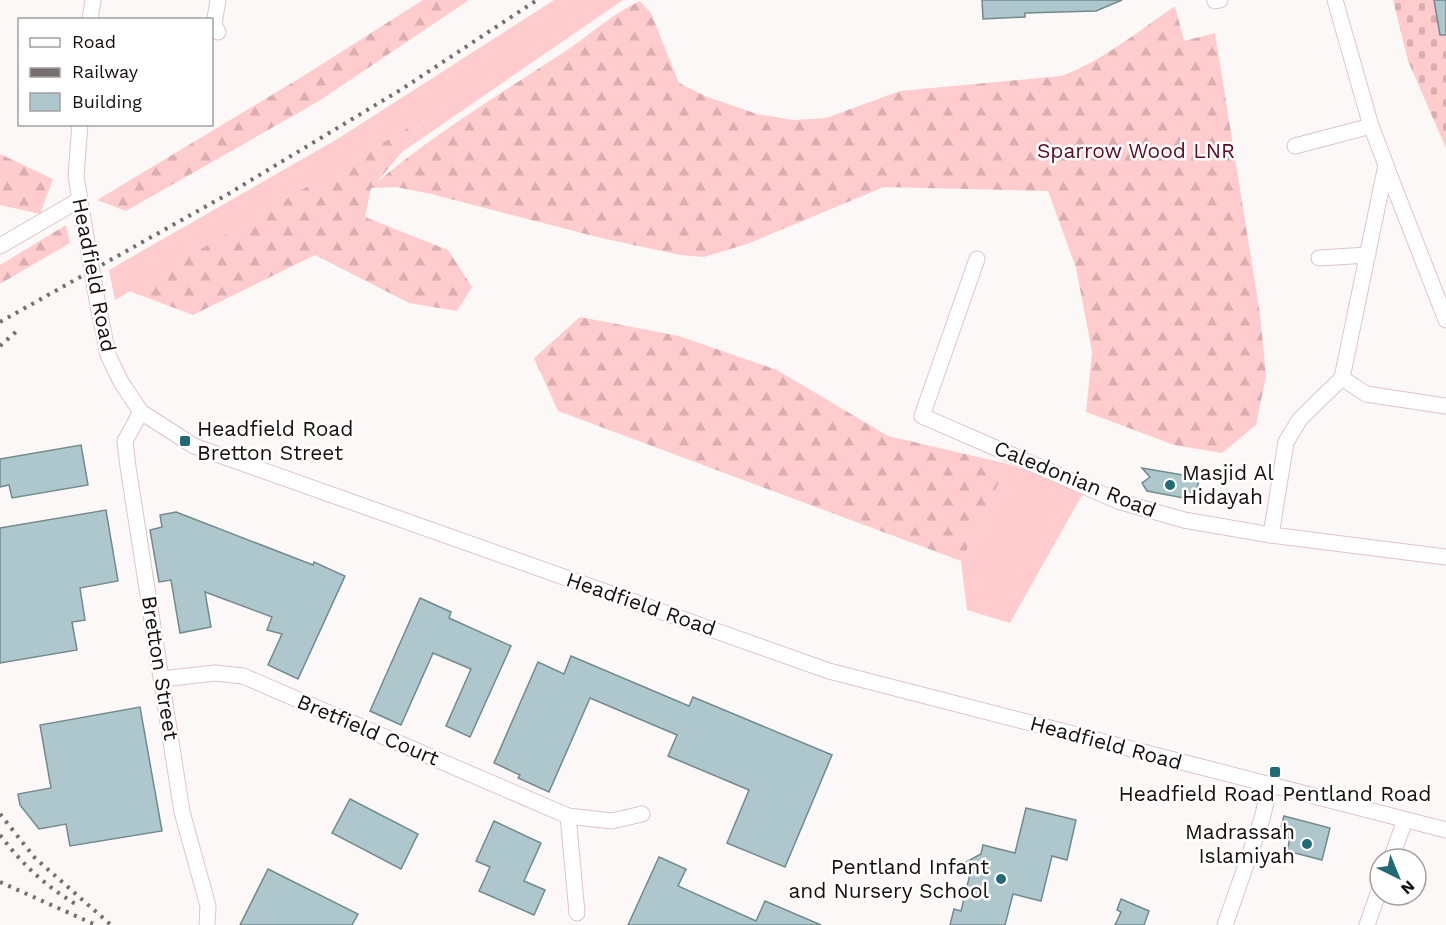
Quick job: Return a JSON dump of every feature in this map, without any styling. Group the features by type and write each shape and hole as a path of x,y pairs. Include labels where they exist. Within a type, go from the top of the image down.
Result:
{"street":[{"path":"90,18 93,0"},
{"path":"218,0 214,24 218,32"},
{"path":"1215,1 1220,0"},
{"path":"1335,0 1371,126 1446,320"},
{"name":"Headfield Road","path":"80,126 76,176 108,355 121,382 141,412 194,446 829,671 1446,830"},
{"path":"1295,146 1371,126"},
{"path":"1271,535 1286,442 1300,419 1342,378 1386,165"},
{"path":"0,246 79,200"},
{"path":"1319,258 1368,255"},
{"name":"Caledonian Road","path":"977,259 922,416 1118,501 1184,520 1271,535 1446,557"},
{"path":"1342,378 1366,394 1446,406"},
{"name":"Bretton Street","path":"141,412 125,441 182,812 208,906 207,925"},
{"name":"Bretfield Court","path":"162,679 214,673 243,676 568,816 612,821 642,814"},
{"path":"1225,925 1262,819 1270,785"},
{"path":"568,816 577,913"},
{"path":"1395,847 1405,820"},
{"path":"1367,925 1373,907"}],"green space":[{"path":"423,0 469,0 319,101 126,211 97,200 300,78"},
{"path":"554,0 623,0 402,152 424,120 115,300 109,270 339,138"},
{"path":"1393,0 1446,0 1446,148 1408,61"},
{"name":"Sparrow Wood LNR","path":"640,1 651,13 679,83 705,96 757,114 793,120 826,118 900,91 1061,76 1106,54 1175,6 1184,41 1215,33 1260,314 1266,376 1256,425 1222,453 1174,445 1086,412 1092,352 1076,268 1048,191 884,187 747,244 704,257 680,255 601,238 431,194 396,187 371,188 365,217 448,250 472,287 457,311 409,303 315,255 193,315 129,291 425,118 402,152 376,183 444,131 620,12"},
{"path":"0,154 53,179 40,214 0,205"},
{"path":"66,225 70,243 0,284 0,265"},
{"path":"580,317 679,336 777,370 888,436 1008,464 961,561 558,411 534,358"},
{"path":"1008,464 1085,490 1010,623 967,610 961,561"}],"building":[{"path":"982,0 1122,0 1096,11 1025,13 1025,17 983,19"},
{"path":"1434,0 1446,0 1446,35 1440,35"},
{"path":"81,445 88,485 12,498 9,485 0,487 0,459"},
{"name":"Masjid Al Hidayah","path":"1142,468 1199,480 1194,500 1147,491 1142,483 1150,477"},
{"path":"106,510 118,581 80,588 85,620 72,622 77,650 0,663 0,528"},
{"path":"176,512 313,565 314,562 345,576 298,679 268,665 282,634 267,630 272,617 205,592 211,627 180,633 171,580 159,582 150,530 162,527 160,515"},
{"path":"420,598 451,612 449,618 511,646 470,737 446,726 471,669 433,653 401,725 370,711"},
{"path":"571,656 689,706 693,697 832,755 785,867 727,843 749,790 668,756 677,735 590,698 549,792 518,778 520,775 494,763 538,662 564,674"},
{"path":"140,707 162,831 70,846 66,824 39,829 20,805 18,794 51,788 40,725"},
{"path":"350,799 418,834 401,869 332,833"},
{"path":"1026,808 1076,820 1067,860 1052,856 1041,901 1013,894 1005,925 950,925 954,909 961,911 971,870 966,862 981,854 983,845 1015,853"},
{"name":"Madrassah Islamiyah","path":"1284,816 1330,828 1322,860 1287,851 1290,838 1279,835"},
{"path":"494,821 541,843 524,881 545,890 534,915 479,891 490,867 476,861"},
{"path":"659,857 686,869 678,886 756,921 765,901 821,925 628,925"},
{"path":"268,869 358,914 352,925 240,925"},
{"path":"1121,899 1149,911 1144,925 1115,925 1121,912 1117,910"}],"railway":[{"path":"0,322 228,194 402,89 537,0"},
{"path":"0,346 17,331"},
{"path":"0,814 35,858 111,925"},
{"path":"0,835 35,874 77,905"},
{"path":"0,882 96,925"}],"place":[{"name":"Headfield Road Bretton Street","path":"185,441"},
{"name":"Masjid Al Hidayah","path":"1170,485"},
{"name":"Headfield Road Pentland Road","path":"1275,772"},
{"name":"Madrassah Islamiyah","path":"1307,844"},
{"name":"Pentland Infant and Nursery School","path":"1001,879"}]}
